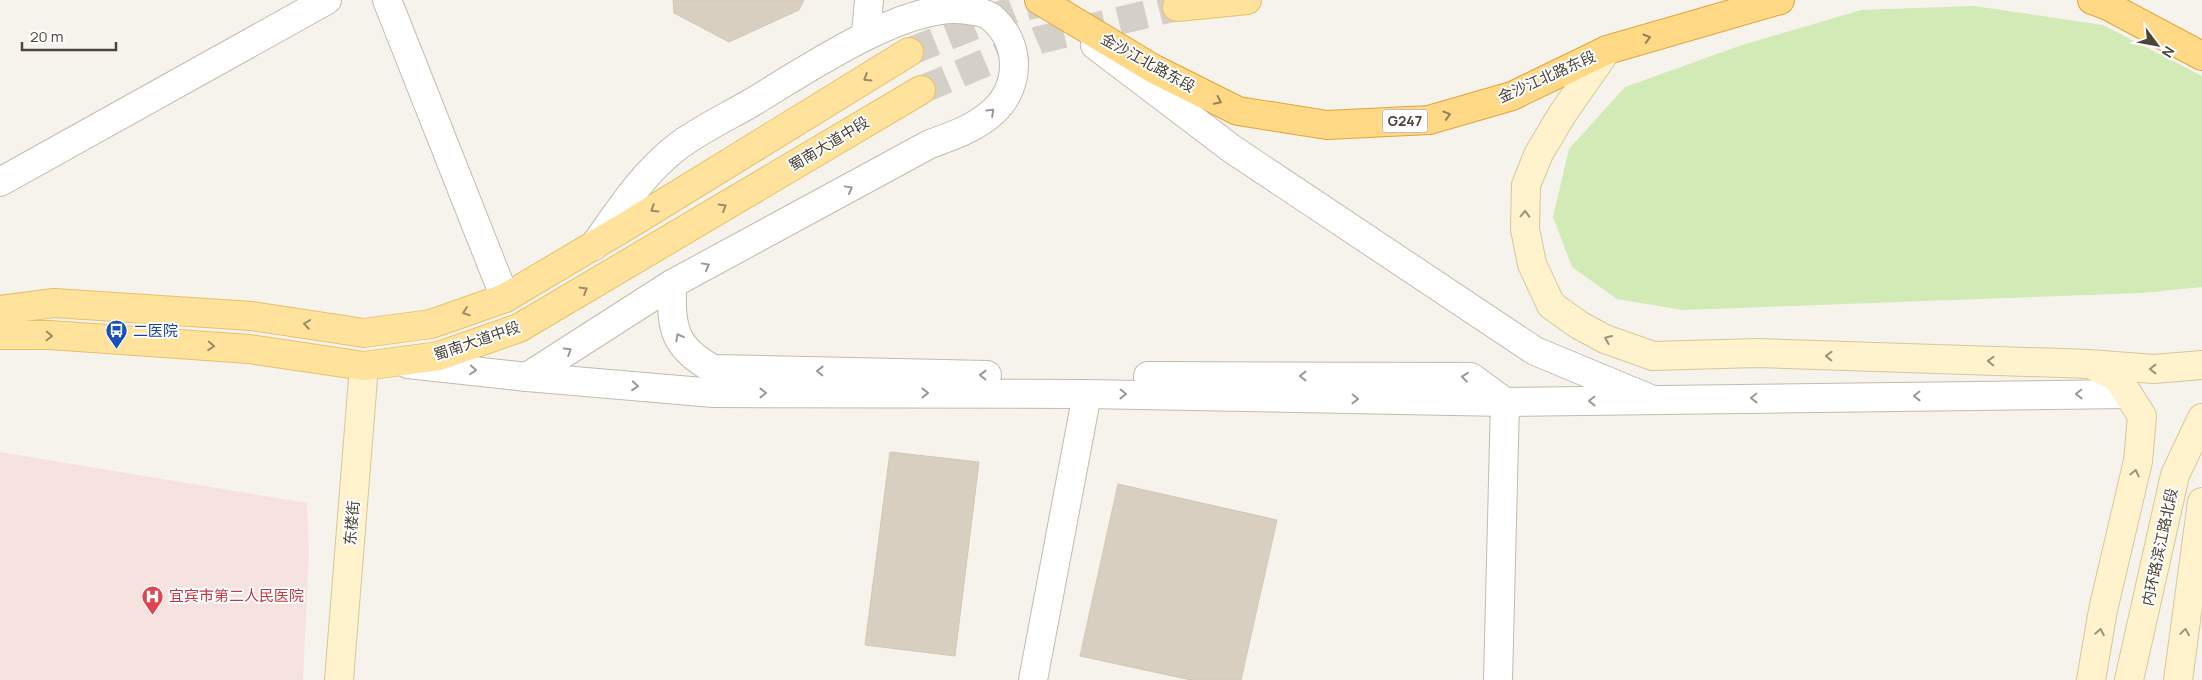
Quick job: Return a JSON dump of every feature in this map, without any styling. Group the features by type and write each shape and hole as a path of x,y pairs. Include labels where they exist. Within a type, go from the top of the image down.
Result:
{"highway":[{"name":"金沙江北路东段","path":"1038,0 1154,69 1238,111 1326,125 1429,120 1512,96 1606,50 1780,0"},
{"path":"2100,3 2202,56"}],"main road":[{"path":"1178,7 1247,0"},
{"path":"1606,50 1539,153 1526,185 1525,229 1532,264 1551,305 1579,325 1605,339 1654,356 1757,353 2089,364 2154,369 2202,365"},
{"name":"蜀南大道中段","path":"0,310 54,303 252,316 364,333 431,324 505,298 594,246 908,52"},
{"name":"蜀南大道中段","path":"0,335 50,335 249,349 377,364 439,356 519,328 921,90"},
{"name":"东楼街","path":"339,680 377,364"},
{"path":"2089,364 2116,376 2142,416 2138,461 2103,610 2092,680"},
{"name":"内环路滨江路北段","path":"2130,680 2175,475 2202,418"},
{"path":"2178,680 2202,502"}],"street":[{"path":"0,182 327,0"},
{"path":"387,0 505,298"},
{"path":"866,34 869,0"},
{"path":"1038,0 1232,149 1505,332 1536,351 1653,400"},
{"path":"526,377 672,284 930,144 964,132 994,111 1010,85 1014,70 1012,42 991,16 965,10 936,11 866,34 677,147 642,179 594,246"},
{"path":"672,284 671,317 678,338 695,359 713,369 1069,376 1471,377 1505,402"},
{"path":"377,364 714,393 1087,394 1505,402 2128,394"},
{"path":"1033,680 1087,394"},
{"path":"1498,680 1505,402"}],"shaded area":[{"name":"宜宾市第二人民医院","path":"0,452 307,503 309,551 303,680 0,680"}],"green space":[{"path":"1974,6 2103,25 2202,76 2202,287 2142,293 1683,310 1617,299 1572,267 1553,217 1569,149 1625,87 1739,46 1861,10"}],"building":[{"path":"673,0 804,0 799,10 729,42 674,13"},
{"path":"890,452 979,462 955,656 865,645"},
{"path":"1118,484 1277,520 1241,680 1191,680 1080,656"}],"tunnel":[{"path":"909,52 1015,9 1055,0"},
{"path":"921,90 1039,40 1177,7"}],"place":[{"name":"二医院","path":"117,350"},
{"name":"宜宾市第二人民医院","path":"153,615"}]}
